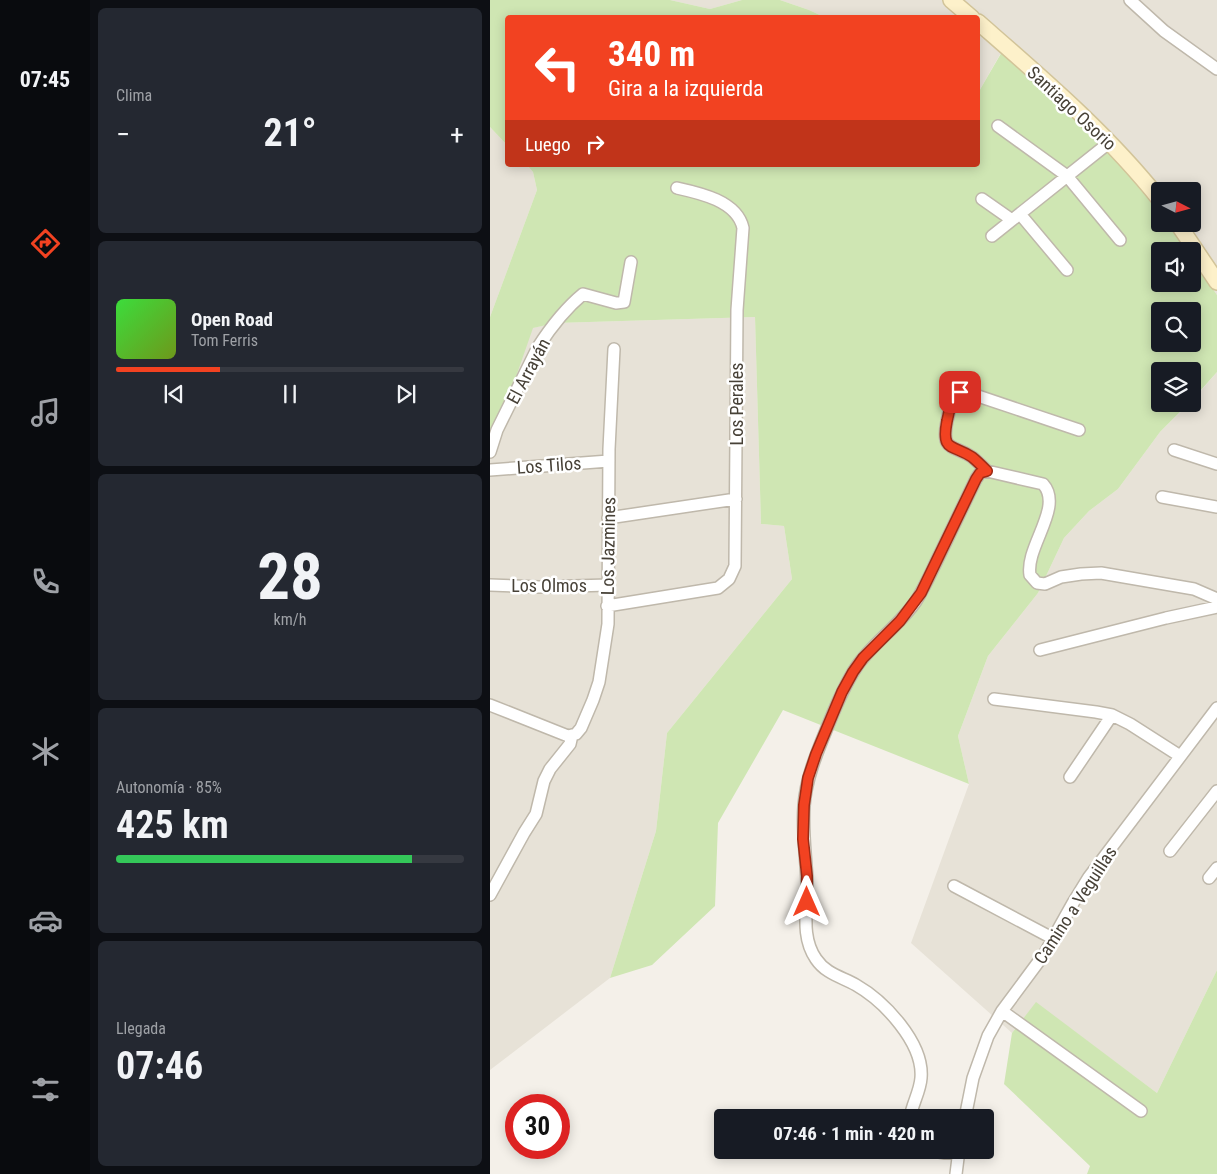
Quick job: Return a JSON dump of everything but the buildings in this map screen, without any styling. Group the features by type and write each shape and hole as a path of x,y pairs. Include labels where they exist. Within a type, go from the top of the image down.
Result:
{"street":[{"path":"951,0 968,15"},
{"path":"1130,0 1164,31 1217,69"},
{"name":"Santiago Osorio","path":"980,24 1078,110 1110,142 1151,190"},
{"path":"998,126 1066,176 1120,240"},
{"path":"992,236 1110,142"},
{"name":"Los Perales","path":"607,606 713,589 722,586 729,580 734,571 736,557 737,310 743,228 739,217 732,209 703,195 677,188"},
{"path":"982,199 1016,217 1067,270"},
{"path":"1183,232 1217,282"},
{"name":"El Arrayán","path":"490,452 497,430 544,338 573,302 583,294 616,303 624,302 631,262"},
{"name":"Los Jazmines","path":"490,895 536,814 544,781 550,769 570,744 572,735 581,728 599,682 608,624 609,461 614,349"},
{"path":"987,471 971,456 954,450 946,442 944,434 948,416 953,399 960,392 972,394 1079,430"},
{"path":"1174,450 1217,464"},
{"name":"Los Tilos","path":"490,470 609,461"},
{"path":"913,1109 922,1075 918,1057 912,1044 898,1022 881,1003 856,985 826,970 816,959 808,944 805,925 807,889 803,839 804,805 812,766 847,682 863,658 900,621 916,601 976,479 980,473 987,471 1043,484 1048,492 1049,504 1030,562 1030,575 1037,583 1045,584 1061,577 1081,574 1101,574 1187,587 1206,593 1217,600"},
{"path":"1162,496 1217,507"},
{"path":"608,518 736,499"},
{"name":"Los Olmos","path":"490,585 540,588 608,585"},
{"path":"1040,650 1217,607"},
{"path":"994,699 1112,715 1130,724 1180,756"},
{"path":"490,705 564,736 572,735"},
{"name":"Camino a Veguillas","path":"967,1109 977,1063 988,1036 1002,1011 1054,939 1072,903 1089,876 1216,711"},
{"path":"1070,777 1112,715"},
{"path":"1170,851 1217,791"},
{"path":"1209,878 1217,868"},
{"path":"954,886 1054,939"},
{"path":"1002,1011 1141,1111"},
{"path":"956,1174 958,1159"}],"shaded area":[{"path":"670,0 742,0 710,9"},
{"path":"780,0 1217,0 1217,295 1201,272 1201,242 1181,242 1174,232 1201,232 1201,182 1151,182 1151,200 1129,168 1002,51 980,90 980,15 820,15"},
{"path":"490,127 505,143 505,167 529,167 533,172 537,190 490,317"},
{"path":"755,317 761,524 784,526 792,579 667,733 656,831 610,978 490,1070 490,451 532,328 556,323"},
{"path":"1217,372 1217,970 1157,1093 1036,1003 1012,1033 911,943 969,784 958,736 988,656 1038,593 1064,538 1089,511 1118,489 1160,432 1181,412 1201,412 1201,391"}],"green space":[{"path":"490,0 670,0 710,9 742,0 780,0 820,15 505,15 505,143 490,127"},
{"path":"1003,50 1129,168 1151,200 1151,232 1174,232 1181,242 1151,242 1151,292 1201,292 1201,272 1217,295 1217,372 1201,390 1201,362 1151,362 1151,412 1180,412 1160,432 1118,489 1089,511 1064,538 1038,593 988,656 958,736 969,784 783,710 718,823 715,906 652,965 610,978 656,831 667,733 792,579 784,526 761,524 755,317 556,323 533,328 490,451 490,317 537,190 533,172 529,167 980,167 980,90"},
{"path":"1217,970 1217,1174 1087,1174 1090,1166 1004,1084 1012,1033 1036,1002 1157,1093"}],"route":[{"path":"807,902 807,876 803,839 806,790 812,766 842,692 863,658 900,621 916,601 976,479 980,473 987,471 971,456 954,450 946,442 944,434 948,416 953,399 960,392"}]}
